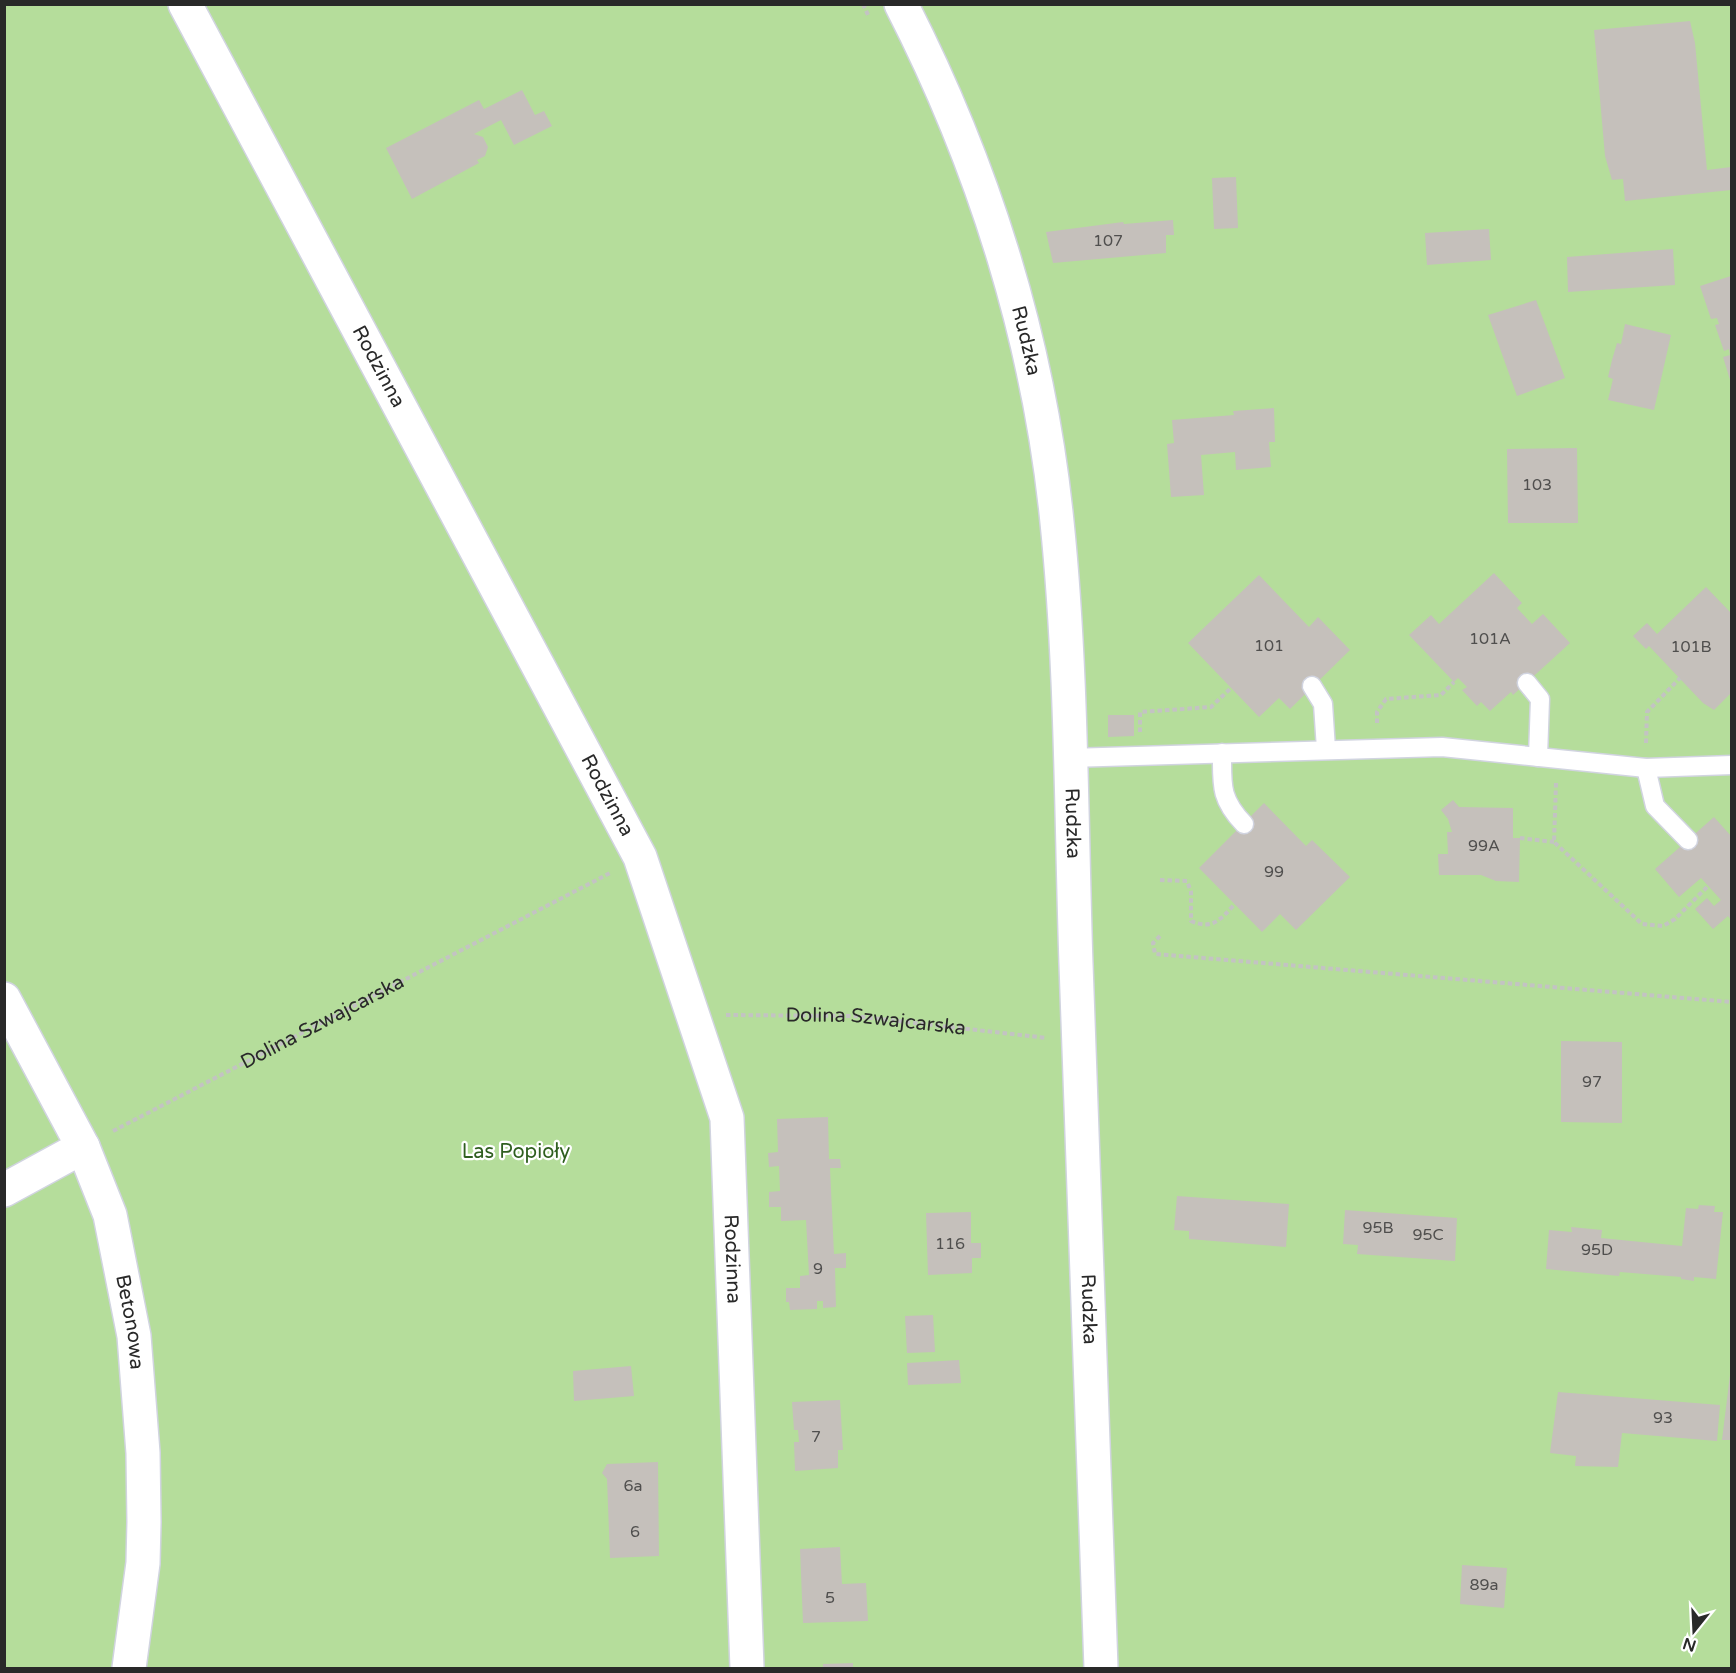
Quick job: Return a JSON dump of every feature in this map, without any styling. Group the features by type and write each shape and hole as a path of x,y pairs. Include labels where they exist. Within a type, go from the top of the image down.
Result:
{"street":[{"name":"Rodzinna","path":"185,4 640,857 727,1118 747,1668"},
{"name":"Rudzka","path":"901,4 924,50 971,159 991,214 1027,345 1057,520 1070,758 1101,1668"},
{"name":"Betonowa","path":"4,999 83,1147 110,1215 134,1336 143,1453 144,1522 143,1563 129,1668"},
{"path":"4,1190 83,1147"}],"lane":[{"path":"1527,683 1540,699 1541,725 1538,757"},
{"path":"1312,686 1323,704 1326,749"},
{"path":"1070,758 1442,747 1646,768 1731,765"},
{"path":"1222,753 1222,791 1231,810 1244,824"},
{"path":"1646,768 1655,806 1688,840"}],"path":[{"path":"863,4 873,25"},
{"path":"1646,768 1647,712 1680,678"},
{"path":"1377,748 1377,712 1386,699 1440,695 1454,682"},
{"path":"1139,757 1140,712 1211,706 1231,688"},
{"path":"1554,842 1557,758"},
{"path":"1520,838 1554,842 1642,924 1663,926 1675,920 1708,886"},
{"name":"Dolina Szwajcarska","path":"83,1147 640,857"},
{"path":"1160,880 1187,881 1191,892 1191,921 1203,926 1215,924 1234,905"},
{"path":"1160,936 1153,943 1155,954 1731,1002"},
{"name":"Dolina Szwajcarska","path":"692,1015 854,1016 1046,1038 1058,1037"},
{"path":"1046,1026 1047,1050"}],"green space":[{"name":"Las Popioły","path":"5,5 1731,5 1731,1668 5,1668"}],"building":[{"path":"1690,21 1695,43 1707,170 1731,167 1731,190 1625,201 1623,179 1612,180 1605,156 1594,30"},
{"path":"522,90 535,115 544,111 552,126 514,145 501,120 474,134 483,137 488,147 485,156 477,160 479,163 412,199 386,148 479,100 484,109"},
{"path":"1236,177 1238,228 1214,229 1212,178"},
{"path":"1173,220 1174,235 1166,235 1166,253 1053,263 1046,232 1123,222 1124,224"},
{"path":"1489,229 1491,260 1427,265 1425,233"},
{"path":"1673,249 1675,285 1568,292 1567,257"},
{"path":"1731,276 1731,383 1723,357 1730,355 1729,349 1724,351 1715,325 1719,324 1717,318 1711,319 1700,286"},
{"path":"1536,300 1565,378 1517,396 1488,315"},
{"path":"1625,324 1671,335 1654,410 1608,400 1613,379 1608,377 1617,343 1621,344"},
{"path":"1274,408 1275,442 1269,442 1271,467 1236,470 1235,452 1201,455 1204,495 1171,497 1167,444 1174,443 1172,420 1234,415 1233,411"},
{"path":"1577,448 1578,523 1508,523 1507,449"},
{"path":"1494,573 1522,603 1517,608 1532,624 1543,614 1570,643 1513,695 1511,692 1490,711 1481,702 1477,706 1462,690 1467,687 1458,678 1454,682 1409,635 1431,615 1439,624"},
{"path":"1259,575 1309,627 1318,617 1350,650 1290,709 1279,698 1259,717 1188,643"},
{"path":"1706,587 1731,613 1731,693 1714,710 1703,703 1649,646 1646,649 1633,636 1647,623 1657,634"},
{"path":"1108,715 1134,715 1134,736 1108,737"},
{"path":"1453,800 1459,807 1513,808 1513,838 1520,838 1519,882 1496,881 1481,875 1439,875 1438,854 1448,854 1447,832 1452,832 1448,819 1441,810"},
{"path":"1264,803 1306,846 1312,840 1350,877 1296,930 1280,914 1262,932 1199,868"},
{"path":"1714,817 1731,836 1731,920 1728,916 1713,929 1695,909 1707,898 1714,906 1721,900 1701,878 1679,897 1655,869"},
{"path":"1561,1041 1622,1042 1622,1123 1561,1122"},
{"path":"828,1117 829,1159 840,1159 841,1168 830,1168 834,1254 846,1253 846,1268 835,1268 836,1307 823,1308 823,1301 817,1301 817,1309 790,1310 789,1302 786,1302 786,1288 800,1288 800,1276 809,1275 806,1220 781,1221 781,1207 769,1207 769,1192 780,1191 779,1166 769,1167 768,1153 778,1152 777,1119"},
{"path":"1177,1196 1289,1204 1286,1247 1189,1239 1189,1231 1174,1230"},
{"path":"1699,1205 1715,1206 1714,1212 1723,1212 1716,1279 1694,1277 1694,1281 1681,1279 1681,1277 1620,1272 1619,1276 1546,1269 1549,1230 1572,1232 1571,1227 1602,1230 1601,1238 1682,1246 1686,1208 1698,1209"},
{"path":"1345,1210 1457,1218 1455,1261 1357,1254 1358,1245 1343,1244"},
{"path":"971,1212 971,1243 981,1243 981,1258 972,1258 972,1273 928,1275 926,1213"},
{"path":"933,1315 935,1352 907,1353 905,1316"},
{"path":"959,1360 961,1383 908,1385 907,1363"},
{"path":"631,1366 634,1396 574,1401 573,1371"},
{"path":"1730,1375 1731,1440 1722,1440"},
{"path":"1558,1392 1720,1405 1717,1441 1622,1433 1618,1467 1575,1466 1576,1456 1550,1453"},
{"path":"840,1400 843,1450 838,1450 838,1468 795,1471 794,1442 799,1442 798,1430 794,1430 792,1402"},
{"path":"658,1462 659,1556 610,1558 607,1479 602,1473 607,1464"},
{"path":"840,1547 842,1584 866,1583 868,1621 803,1623 800,1549"},
{"path":"1462,1565 1507,1568 1504,1608 1460,1604"},
{"path":"853,1663 853,1668 823,1668 823,1664"}]}
